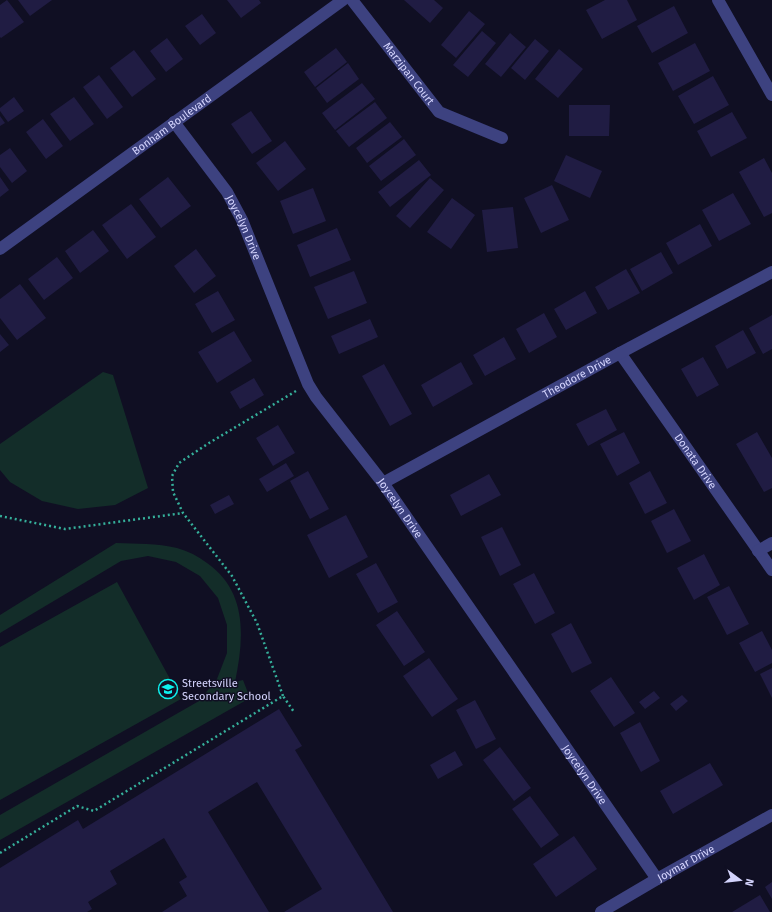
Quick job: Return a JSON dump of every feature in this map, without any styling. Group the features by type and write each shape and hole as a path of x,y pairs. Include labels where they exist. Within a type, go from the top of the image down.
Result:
{"street":[{"name":"Bonham Boulevard","path":"0,249 343,0"},
{"name":"Marzipan Court","path":"352,0 439,112 502,138"},
{"path":"718,0 772,95"},
{"name":"Joycelyn Drive","path":"174,122 227,192 242,220 308,384 316,397 383,483 657,878"},
{"name":"Theodore Drive","path":"383,483 620,353 772,272"},
{"name":"Donata Drive","path":"620,353 772,570"},
{"path":"758,551 772,543"},
{"name":"Joymar Drive","path":"601,912 657,878 772,815"}],"path":[{"path":"294,712 283,696 257,623 232,576 183,513 173,492 172,476 179,463 209,443 308,384"},
{"path":"0,516 65,529 183,513"},
{"path":"0,853 77,806 94,811 283,696"}],"green space":[{"path":"103,372 113,375 148,488 115,505 78,509 42,501 10,482 0,470 0,444"},
{"path":"116,543 154,544 181,549 200,558 220,575 230,588 240,617 240,649 235,682 243,680 250,698 0,840 0,815 199,701 217,679 227,653 227,625 218,598 200,576 176,562 148,556 121,561 0,633 0,615"},
{"path":"117,582 181,699 0,800 0,647"}],"building":[{"path":"7,0 24,22 1,38 0,5"},
{"path":"18,0 52,0 30,16"},
{"path":"227,0 259,0 261,3 241,18"},
{"path":"404,0 434,0 443,8 430,23"},
{"path":"605,0 627,0 637,20 602,39 586,10"},
{"path":"674,6 688,33 652,53 637,26"},
{"path":"469,11 485,24 456,58 441,45"},
{"path":"202,14 216,33 200,45 185,26"},
{"path":"482,31 496,43 468,77 453,65"},
{"path":"510,33 526,47 501,77 485,64"},
{"path":"167,38 183,59 166,72 150,51"},
{"path":"535,39 549,51 525,80 511,68"},
{"path":"695,43 710,71 673,91 658,63"},
{"path":"336,48 347,62 315,87 304,72"},
{"path":"559,49 583,69 558,98 535,79"},
{"path":"134,50 156,79 132,97 110,68"},
{"path":"348,63 359,79 327,103 316,88"},
{"path":"99,75 123,107 107,119 83,87"},
{"path":"713,76 729,105 694,124 678,96"},
{"path":"362,83 375,99 335,130 322,113"},
{"path":"14,97 24,111 8,122 0,111 0,108"},
{"path":"74,97 94,124 70,141 50,114"},
{"path":"375,102 387,118 349,147 336,131"},
{"path":"569,105 610,105 609,136 569,136"},
{"path":"251,111 272,141 252,154 231,124"},
{"path":"732,112 747,138 711,157 697,131"},
{"path":"0,116 5,123 0,126"},
{"path":"43,119 63,146 46,159 26,132"},
{"path":"390,122 402,137 367,163 356,148"},
{"path":"404,139 416,155 381,181 369,166"},
{"path":"285,141 306,169 278,191 256,163"},
{"path":"10,148 27,171 12,183 0,167 0,155"},
{"path":"566,155 602,171 590,198 554,181"},
{"path":"764,158 772,173 772,213 764,217 739,172"},
{"path":"419,160 431,175 390,207 378,192"},
{"path":"0,177 9,190 0,197"},
{"path":"168,177 191,206 161,228 139,199"},
{"path":"430,178 444,190 410,228 396,216"},
{"path":"552,185 569,220 541,233 524,198"},
{"path":"313,188 326,221 293,234 280,201"},
{"path":"733,193 751,224 719,241 702,210"},
{"path":"452,198 475,215 451,249 427,232"},
{"path":"131,204 156,237 127,259 102,225"},
{"path":"513,207 518,248 487,252 482,210"},
{"path":"700,224 712,246 678,265 666,243"},
{"path":"337,228 351,260 310,277 297,245"},
{"path":"93,230 109,251 80,273 65,251"},
{"path":"196,249 216,276 194,293 174,266"},
{"path":"661,252 673,273 642,291 630,269"},
{"path":"57,257 73,278 44,300 28,279"},
{"path":"626,269 640,293 608,310 595,287"},
{"path":"354,271 367,303 328,319 314,287"},
{"path":"20,284 46,318 17,340 0,318 0,299"},
{"path":"218,291 235,320 212,333 195,304"},
{"path":"585,291 597,313 566,330 554,309"},
{"path":"544,313 557,337 529,353 516,329"},
{"path":"772,315 772,349 763,354 749,328"},
{"path":"370,319 378,337 339,354 331,336"},
{"path":"743,330 756,353 727,369 715,346"},
{"path":"234,331 252,361 217,383 198,352"},
{"path":"0,334 9,345 0,352"},
{"path":"504,337 516,359 485,376 473,355"},
{"path":"703,357 719,385 697,397 681,369"},
{"path":"461,362 473,384 433,407 421,385"},
{"path":"384,364 412,414 390,426 362,376"},
{"path":"254,378 264,395 240,409 230,392"},
{"path":"606,409 617,430 588,446 576,424"},
{"path":"278,425 295,453 273,466 256,438"},
{"path":"624,432 640,463 617,476 600,444"},
{"path":"757,432 772,458 772,488 764,492 736,444"},
{"path":"286,463 294,476 267,492 259,479"},
{"path":"308,471 329,509 310,519 290,481"},
{"path":"650,471 667,503 645,514 629,483"},
{"path":"489,474 501,495 461,516 450,495"},
{"path":"229,495 234,504 215,514 210,505"},
{"path":"674,509 691,541 667,553 651,521"},
{"path":"346,515 368,557 329,578 307,535"},
{"path":"502,527 521,565 500,576 481,537"},
{"path":"704,554 720,585 694,600 677,568"},
{"path":"376,563 398,602 378,613 356,574"},
{"path":"534,573 555,613 535,624 513,584"},
{"path":"729,586 749,624 727,635 707,597"},
{"path":"397,611 425,652 404,666 376,625"},
{"path":"571,623 592,663 572,673 551,634"},
{"path":"762,631 772,650 772,663 755,672 739,643"},
{"path":"429,658 458,699 432,717 403,676"},
{"path":"772,668 772,698 760,674"},
{"path":"611,677 635,713 614,727 590,691"},
{"path":"654,691 660,698 645,709 639,702"},
{"path":"682,695 688,701 676,711 670,704"},
{"path":"475,700 496,739 476,749 456,710"},
{"path":"279,709 302,746 295,750 393,912 284,912 322,889 257,782 208,812 269,912 162,912 187,896 179,882 187,877 164,838 110,871 117,884 88,902 92,909 87,912 0,912 0,868 78,820 83,829"},
{"path":"640,722 660,761 641,772 620,733"},
{"path":"500,747 531,788 514,801 483,760"},
{"path":"455,751 463,765 438,779 430,765"},
{"path":"710,763 723,785 673,814 660,791"},
{"path":"530,796 559,835 541,848 512,809"},
{"path":"574,836 597,869 556,897 533,864"},
{"path":"772,882 772,899 765,887"},
{"path":"760,895 770,912 732,912"}],"place":[{"name":"Streetsville Secondary School","path":"168,689"}]}
